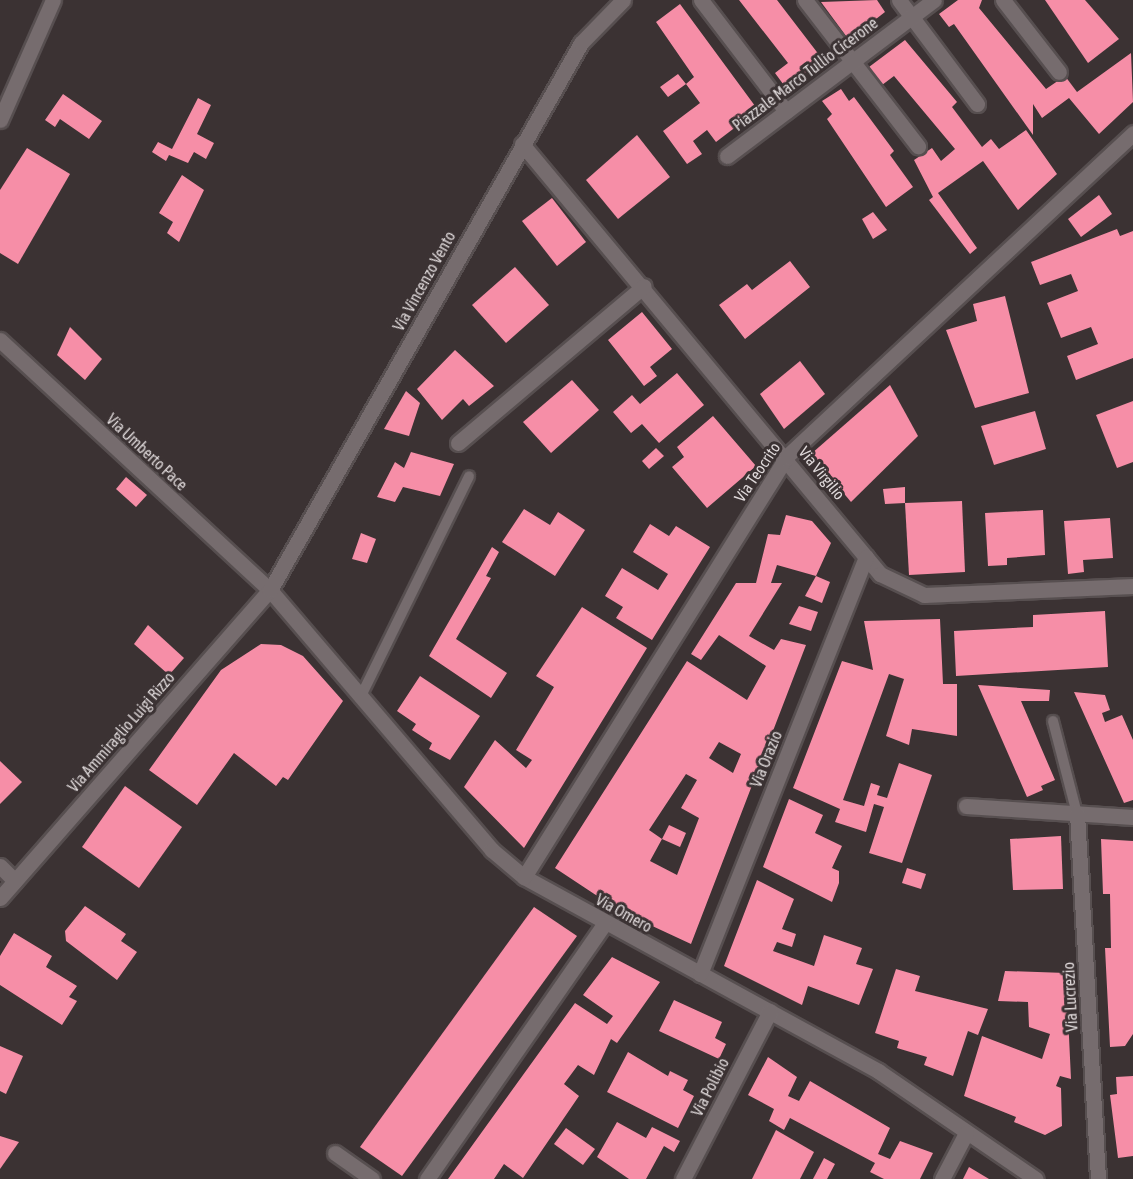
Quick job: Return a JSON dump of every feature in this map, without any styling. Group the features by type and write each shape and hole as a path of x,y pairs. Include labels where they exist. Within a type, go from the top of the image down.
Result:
{"street":[{"path":"0,120 53,0"},
{"name":"Via Vincenzo Vento","path":"270,590 581,43 624,0"},
{"path":"701,0 786,111"},
{"path":"805,0 918,146"},
{"path":"899,0 977,104"},
{"name":"Piazzale Marco Tullio Cicerone","path":"726,156 934,0"},
{"path":"1003,0 1059,72"},
{"name":"Via Teocrito","path":"524,877 786,457 1133,134"},
{"name":"Via Virgilio","path":"522,144 644,286 880,574 924,595 1133,586"},
{"path":"458,443 644,286"},
{"name":"Via Umberto Pace","path":"0,340 270,590"},
{"name":"Via Orazio","path":"700,974 866,557"},
{"name":"Via Omero","path":"270,590 492,850 524,877 604,924 770,1011 878,1071 1036,1179"},
{"name":"Via Ammiraglio Luigi Rizzo","path":"0,898 270,590"},
{"path":"966,806 1133,817"},
{"name":"Via Lucrezio","path":"1077,814 1098,1179"},
{"path":"0,866 15,881"},
{"path":"427,1179 604,924"},
{"name":"Via Polibio","path":"683,1179 770,1011"},
{"path":"942,1179 966,1132"},
{"path":"335,1153 372,1179"}],"lane":[{"path":"360,698 469,476"},
{"path":"1053,721 1077,814"}],"building":[{"path":"739,0 777,0 823,60 786,88 775,73 788,63"},
{"path":"877,0 885,12 849,40 821,2"},
{"path":"958,0 982,0 979,8 1046,89 1065,76 1077,92 1131,53 1133,102 1099,134 1069,98 1042,118 1033,104 1033,135 954,24 949,27 939,14"},
{"path":"1045,0 1085,0 1119,39 1088,63"},
{"path":"680,4 758,110 716,142 707,130 693,141 702,154 687,164 663,131 700,103 686,84 694,77 656,22"},
{"path":"905,40 957,102 952,107 982,147 991,139 999,149 1026,130 1057,174 1018,210 983,161 938,193 977,248 970,254 929,200 933,197 914,160 932,148 941,161 955,149 894,76 882,85 869,67"},
{"path":"678,74 686,84 668,97 660,87"},
{"path":"841,89 849,101 854,97 894,151 890,155 913,187 886,207 827,119 832,114 822,101"},
{"path":"63,94 102,121 89,139 60,119 55,127 45,120"},
{"path":"198,98 211,105 197,134 214,143 206,159 194,152 188,163 169,155 166,161 152,152 158,142 172,149"},
{"path":"637,135 670,177 618,219 586,180"},
{"path":"27,148 70,174 18,264 0,253 0,190"},
{"path":"182,175 204,190 179,242 167,233 173,222 159,213"},
{"path":"1099,195 1112,214 1081,237 1068,219"},
{"path":"552,198 586,242 557,266 522,221"},
{"path":"873,212 887,230 873,239 862,219"},
{"path":"1117,229 1120,236 1133,231 1133,358 1076,380 1067,356 1098,344 1091,327 1061,338 1047,303 1078,291 1071,274 1040,285 1031,262"},
{"path":"790,261 810,287 745,339 719,305 747,284 752,290"},
{"path":"515,267 549,305 506,343 472,305"},
{"path":"1005,296 1029,393 975,408 946,330 977,321 973,304"},
{"path":"642,312 672,349 650,367 657,376 644,386 608,340"},
{"path":"70,327 102,359 85,380 57,355"},
{"path":"455,350 494,386 469,406 463,399 442,420 417,389"},
{"path":"800,361 825,394 784,429 760,394"},
{"path":"677,373 704,405 659,443 642,424 631,433 613,412 632,395 640,404"},
{"path":"572,380 599,410 551,453 523,422"},
{"path":"890,385 918,436 851,502 811,454"},
{"path":"406,391 420,403 409,436 384,429"},
{"path":"1133,401 1133,462 1117,468 1096,415"},
{"path":"1035,411 1046,449 994,465 981,426"},
{"path":"713,416 756,466 707,508 672,467 684,457 677,447"},
{"path":"656,448 664,456 649,469 642,461"},
{"path":"411,452 454,464 440,496 403,487 395,502 377,497 395,462 404,468"},
{"path":"126,477 147,495 136,507 116,489"},
{"path":"905,487 905,503 885,504 883,489"},
{"path":"962,501 965,572 909,575 905,503"},
{"path":"524,509 550,525 558,512 585,530 555,576 502,542"},
{"path":"1043,510 1045,555 1007,558 1007,565 988,566 985,513"},
{"path":"786,515 812,521 831,543 816,576 777,565 771,583 782,583 749,636 774,650 781,639 806,645 691,944 620,911 555,868 687,661 747,700 766,666 719,635 701,660 691,654 736,583 756,583 768,534 780,535","holes":["719,742 741,754 733,773 709,758","686,774 697,780 681,808 699,818 677,875 650,861 662,839 649,830"]},
{"path":"1110,518 1113,558 1083,560 1084,572 1068,574 1064,521"},
{"path":"650,524 669,536 676,526 710,547 652,640 616,618 623,607 605,596 622,568 658,590 668,574 633,552"},
{"path":"361,533 376,539 367,563 352,559"},
{"path":"492,547 499,552 486,576 491,578 456,639 507,673 491,698 429,656"},
{"path":"816,576 830,582 822,603 805,596"},
{"path":"799,606 818,612 811,631 789,624"},
{"path":"582,607 647,648 524,848 464,787 495,740 526,768 532,760 516,750 554,687 536,676"},
{"path":"1105,611 1108,667 956,676 954,631 1033,627 1033,615"},
{"path":"940,619 943,684 957,684 957,736 912,729 909,745 886,736 904,679 889,674 843,800 864,806 871,783 880,786 877,795 887,798 899,763 932,775 902,863 869,853 884,807 874,804 866,832 835,822 840,809 793,788 842,661 873,670 864,621"},
{"path":"148,625 184,658 169,675 134,644"},
{"path":"261,644 281,645 303,656 343,701 288,780 283,777 276,786 234,753 197,805 149,770 221,670"},
{"path":"420,676 480,716 450,760 429,749 432,743 412,730 416,724 397,711"},
{"path":"978,685 1050,690 1049,701 1021,701 1055,780 1041,786 1043,790 1027,797"},
{"path":"1074,692 1105,695 1110,710 1102,713 1105,722 1122,715 1133,740 1133,800 1124,803"},
{"path":"0,761 22,782 0,804"},
{"path":"125,786 182,827 139,888 82,847"},
{"path":"789,799 823,815 815,833 842,846 832,868 839,871 839,883 832,902 763,867"},
{"path":"669,825 686,833 680,847 662,839"},
{"path":"1061,836 1063,889 1013,890 1010,839"},
{"path":"1101,839 1133,841 1133,1034 1125,1046 1110,1047 1105,948 1111,948 1110,894 1103,894"},
{"path":"907,868 926,874 921,889 902,883"},
{"path":"757,880 794,899 782,929 796,934 792,947 777,942 773,951 814,966 824,935 862,948 856,964 873,969 859,1005 808,986 802,1005 724,966"},
{"path":"85,906 126,934 121,941 137,952 117,980 66,941 65,931"},
{"path":"534,907 577,936 402,1176 360,1147"},
{"path":"14,933 52,956 46,967 77,986 69,997 77,1001 62,1025 0,985 0,956"},
{"path":"612,957 660,982 617,1043 611,1039 594,1075 578,1065 564,1084 579,1096 523,1178 504,1164 494,1179 448,1179 575,1003 607,1024 613,1016 583,995"},
{"path":"896,969 920,976 915,991 988,1009 978,1035 968,1031 953,1076 924,1065 927,1057 897,1048 899,1041 875,1033"},
{"path":"1005,971 1066,973 1071,1079 1060,1076 1056,1086 1061,1088 1062,1126 1045,1135 1014,1122 1016,1117 964,1096 982,1036 1042,1059 1050,1034 1029,1027 1028,1002 998,1001"},
{"path":"674,1000 722,1022 715,1038 726,1044 719,1059 659,1031"},
{"path":"0,1046 23,1056 6,1094 0,1091"},
{"path":"628,1052 668,1076 670,1071 688,1080 683,1090 694,1096 678,1128 607,1092"},
{"path":"768,1057 797,1077 788,1096 799,1101 810,1081 890,1128 878,1154 890,1159 900,1141 933,1153 920,1179 884,1179 870,1172 875,1163 790,1118 784,1130 769,1121 774,1109 748,1095"},
{"path":"1133,1076 1133,1156 1118,1158 1110,1095 1117,1094 1116,1077"},
{"path":"617,1122 646,1138 652,1127 680,1141 674,1152 664,1146 646,1179 629,1179 597,1157"},
{"path":"566,1128 595,1149 583,1165 554,1144"},
{"path":"776,1130 814,1152 800,1179 752,1179"},
{"path":"0,1136 19,1142 0,1169"},
{"path":"824,1158 835,1164 827,1179 813,1179"},
{"path":"969,1167 989,1179 963,1179"}]}
